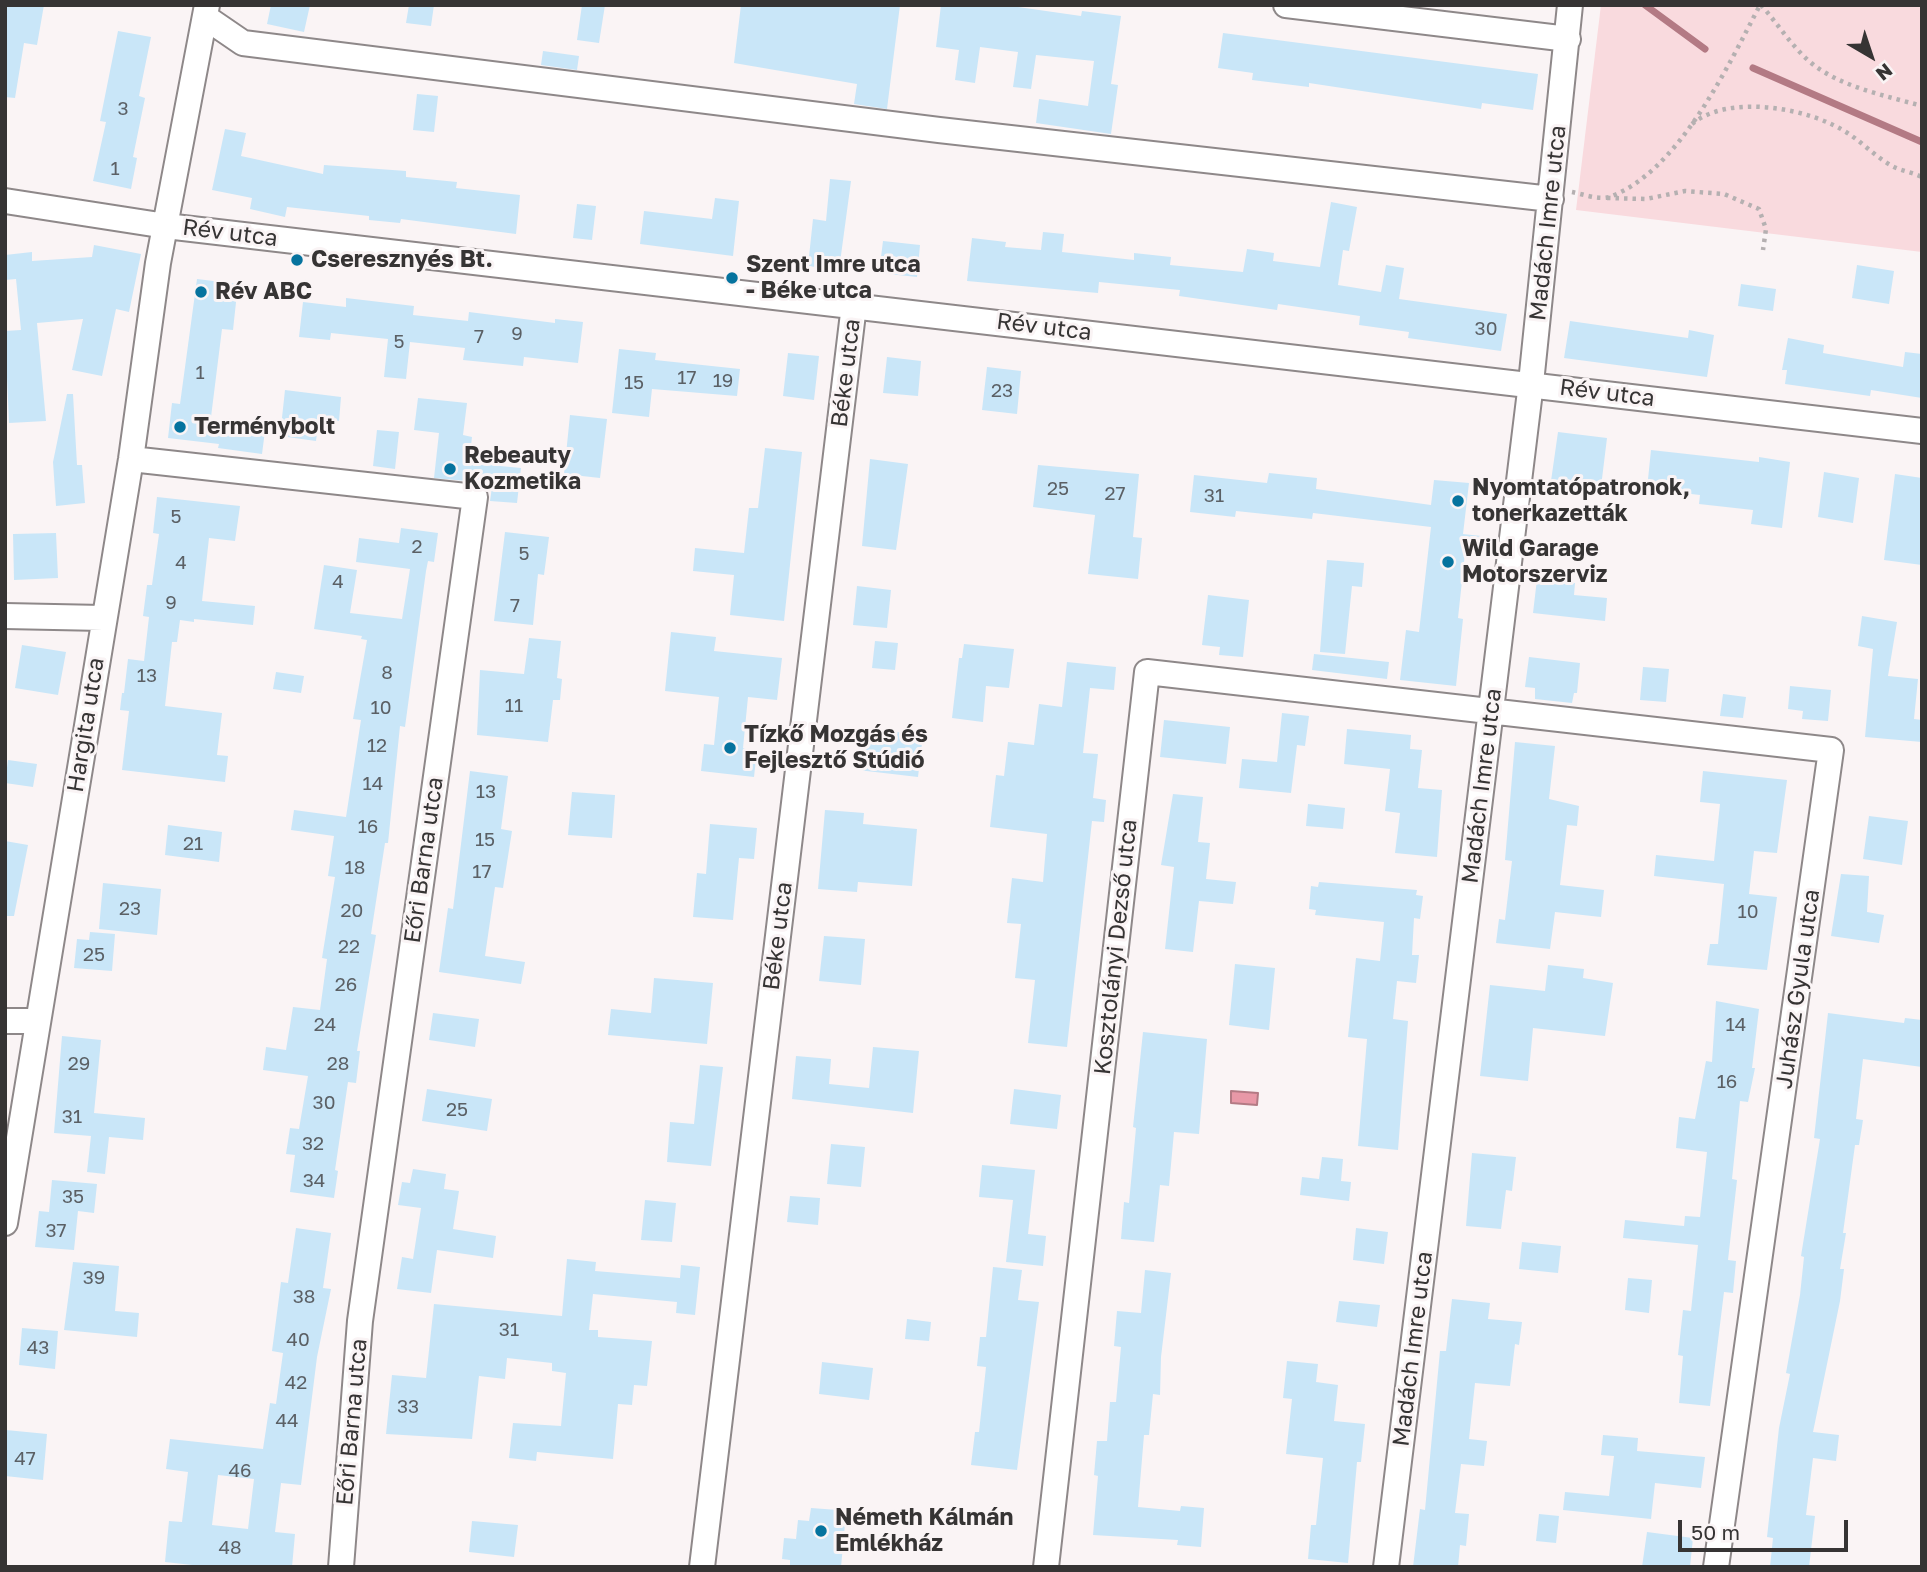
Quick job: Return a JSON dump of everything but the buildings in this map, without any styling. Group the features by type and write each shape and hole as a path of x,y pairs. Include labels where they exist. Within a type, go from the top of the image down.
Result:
{"street":[{"path":"1286,5 1568,39"},
{"name":"Madách Imre utca","path":"1386,1567 1531,383 1570,5"},
{"path":"206,11 243,43 939,130 1551,194"},
{"name":"Hargita utca","path":"5,1223 131,459 166,226 206,11"},
{"name":"Rév utca","path":"5,201 166,226 1531,383 1922,431"},
{"name":"Béke utca","path":"702,1567 854,305"},
{"name":"Eőri Barna utca","path":"131,459 475,497 360,1321 341,1567"},
{"path":"5,616 103,618"},
{"name":"Kosztolányi Dezső utca","path":"1046,1567 1147,671 1491,713"},
{"name":"Juhász Gyula utca","path":"1491,713 1831,750 1716,1567"},
{"path":"5,1020 37,1021"}],"path":[{"path":"1607,198 1637,181 1656,166 1686,130 1729,63 1760,5 1786,37 1816,66 1870,92 1922,106"},
{"path":"1686,130 1703,115 1725,108 1790,108 1848,133 1894,167 1922,177"},
{"path":"1551,194 1646,199 1685,191 1724,194 1759,209 1766,229 1763,250"}],"shaded area":[{"path":"1601,5 1922,5 1922,252 1576,210"},
{"path":"1231,1091 1258,1093 1257,1105 1231,1103"}],"waterway":[{"path":"1645,5 1705,49"},
{"path":"1753,68 1922,142"}],"place":[{"name":"Cseresznyés Bt.","path":"297,260"},
{"name":"Szent Imre utca - Béke utca","path":"732,278"},
{"name":"Rév ABC","path":"201,292"},
{"name":"Terménybolt","path":"180,427"},
{"name":"Rebeauty Kozmetika","path":"450,469"},
{"name":"Nyomtatópatronok, tonerkazetták","path":"1458,501"},
{"name":"Wild Garage Motorszerviz","path":"1448,562"},
{"name":"Tízkő Mozgás és Fejlesztő Stúdió","path":"730,748"},
{"name":"Németh Kálmán Emlékház","path":"821,1531"}]}
